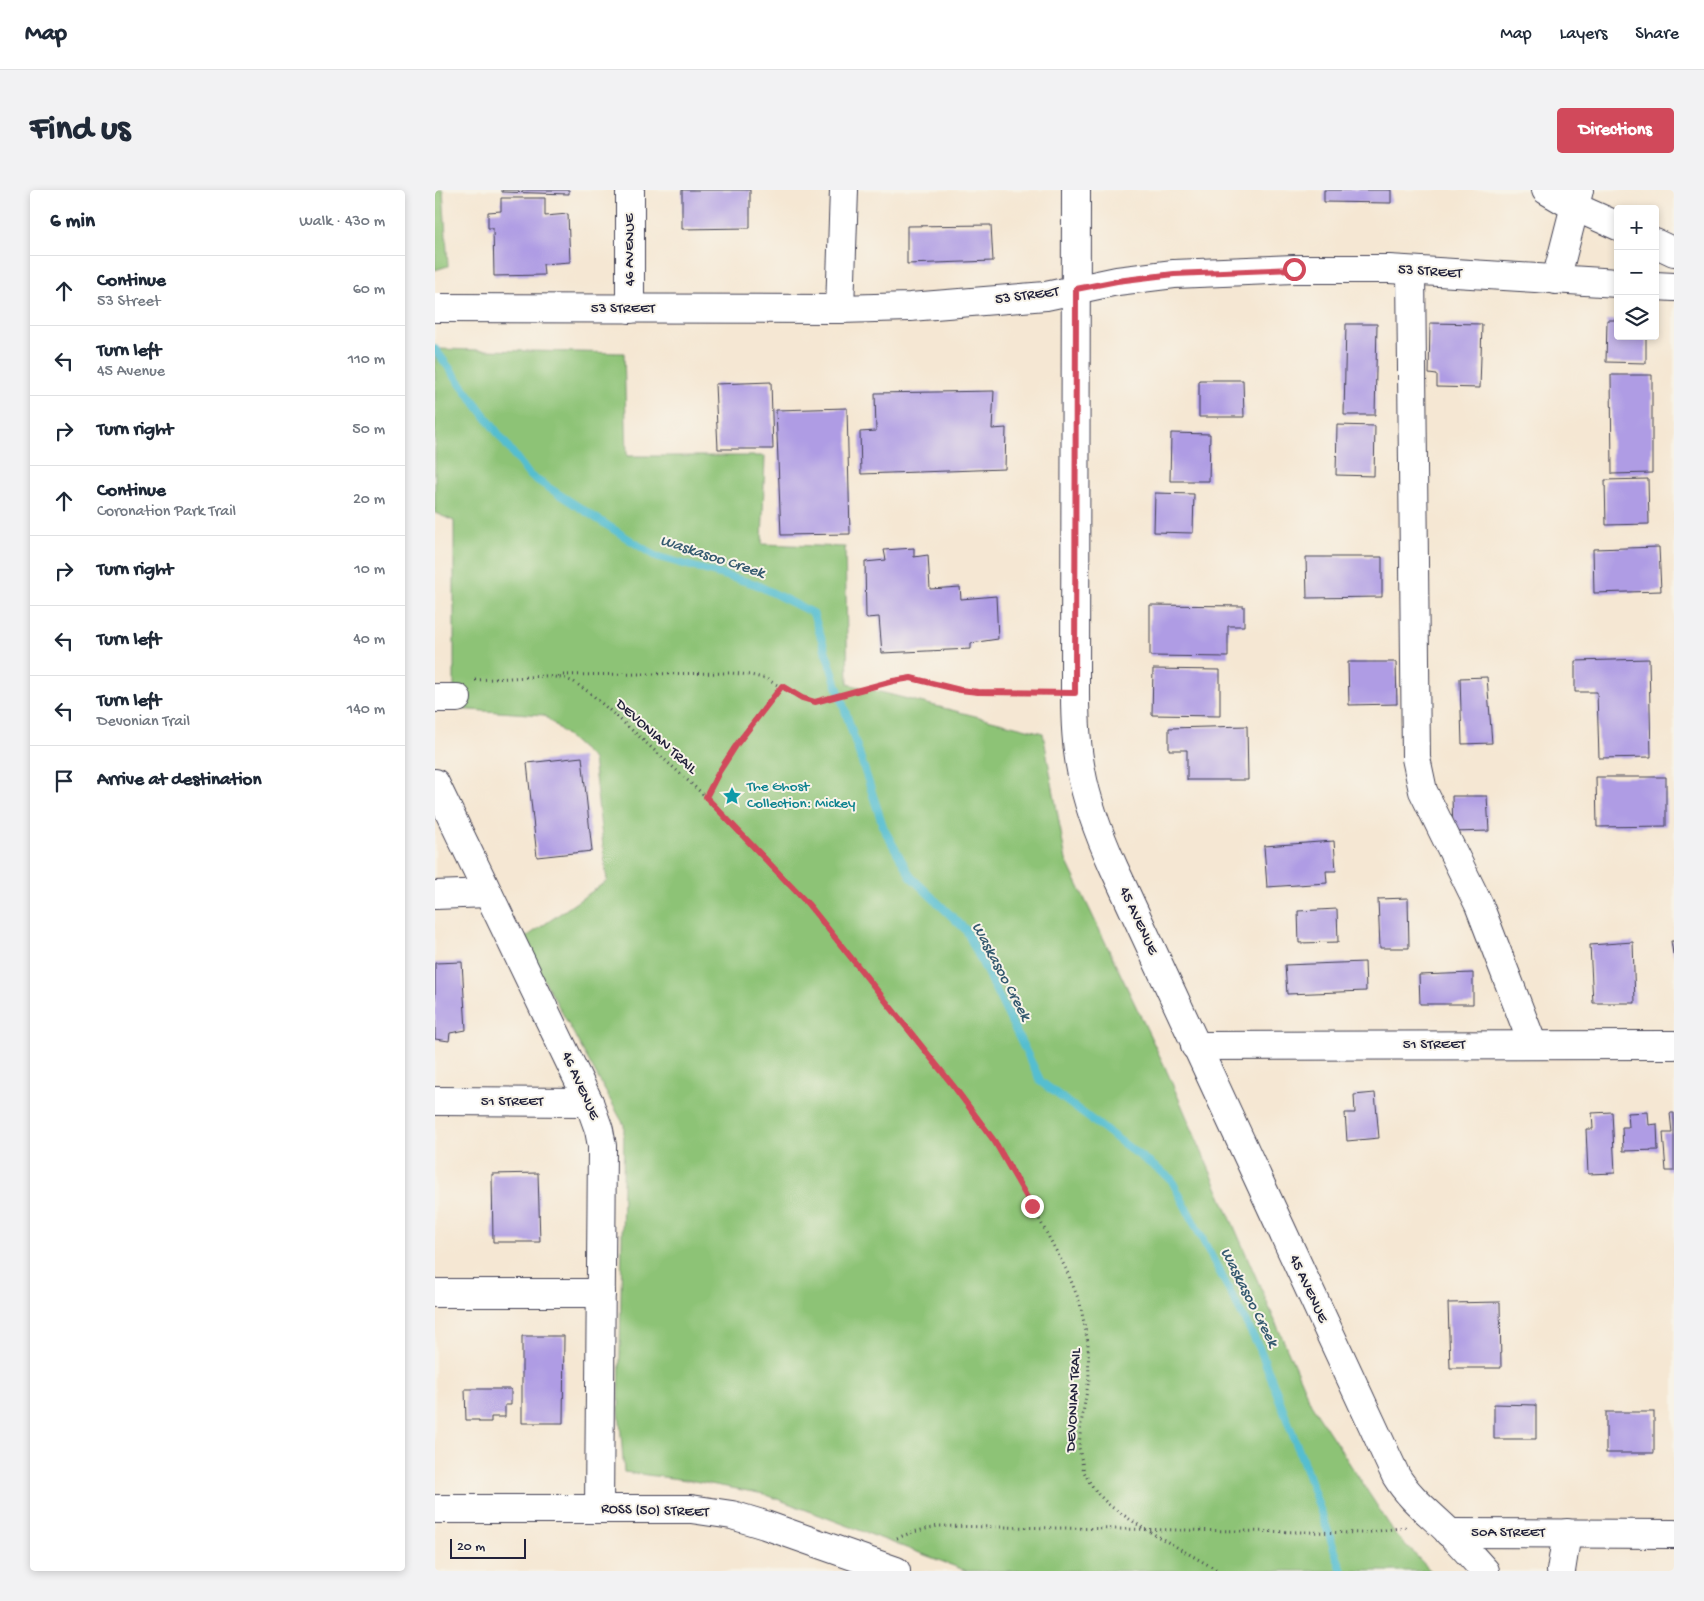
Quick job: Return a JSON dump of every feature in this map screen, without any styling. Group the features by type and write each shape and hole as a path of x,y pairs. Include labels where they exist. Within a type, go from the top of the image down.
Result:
{"street":[{"name":"46 AVENUE","path":"629,190 629,309"},
{"path":"840,309 844,190"},
{"name":"45 AVENUE","path":"1076,190 1075,718 1081,770 1088,800 1101,838 1195,1046 1396,1476 1414,1501 1449,1532 1485,1571"},
{"path":"1545,190 1577,199 1614,223"},
{"path":"1556,280 1577,199"},
{"path":"1659,245 1674,252"},
{"name":"53 STREET","path":"435,308 840,309 910,307 1046,296 1076,289 1145,278 1223,271 1294,269 1411,271 1614,284"},
{"path":"1411,271 1416,758 1423,792 1479,905 1533,1045"},
{"path":"1659,286 1674,287"},
{"name":"46 AVENUE","path":"435,783 589,1102 599,1130 601,1146 599,1508"},
{"path":"435,895 488,892"},
{"name":"51 STREET","path":"1195,1046 1674,1044"},
{"name":"51 STREET","path":"435,1101 589,1102"},
{"path":"435,1293 601,1293"},
{"name":"ROSS (50) STREET","path":"435,1509 691,1509 731,1515 765,1524 884,1569"},
{"name":"50A STREET","path":"1449,1532 1674,1534"},
{"name":"50A STREET","path":"1561,1571 1567,1532"}],"path":[{"path":"545,676 731,673 766,678 802,698 815,702 911,678 960,690 978,692 1075,693"},
{"name":"DEVONIAN TRAIL","path":"454,692 545,676 563,678 574,682 590,693 633,730 706,797 808,904 955,1088 995,1142 1015,1174 1067,1271 1076,1290 1085,1318 1090,1362 1089,1379 1079,1436 1079,1448 1084,1472 1098,1494 1110,1506 1143,1528 1219,1571"},
{"path":"706,797 737,744 782,686"},
{"path":"897,1538 938,1526 1364,1532 1395,1530 1410,1526"}],"green space":[{"path":"435,190 443,190 448,266 435,270"},
{"path":"435,349 624,353 627,456 765,456 762,544 845,547 848,684 1043,733 1066,860 1165,1067 1311,1404 1396,1535 1431,1571 967,1571 764,1494 694,1481 624,1472 619,1410 624,1125 522,940 607,881 593,759 544,715 454,709 454,521 435,513"}],"building":[{"path":"502,190 569,190 569,194 502,192"},
{"path":"682,190 750,190 750,228 682,229"},
{"path":"1324,190 1391,190 1391,203 1324,202"},
{"path":"501,198 545,198 545,216 568,214 570,262 543,264 544,275 494,276 493,228 488,228 488,212 501,211"},
{"path":"991,225 993,261 907,264 907,226"},
{"path":"1607,320 1614,320 1614,340 1646,340 1646,363 1606,362"},
{"path":"1430,323 1482,324 1480,388 1437,387 1437,375 1429,374"},
{"path":"1346,324 1377,324 1375,415 1344,415"},
{"path":"1611,375 1652,375 1652,473 1612,474"},
{"path":"1199,380 1243,380 1244,417 1199,417"},
{"path":"771,382 773,449 718,449 715,384"},
{"path":"994,391 992,429 1006,428 1005,469 861,474 860,432 876,431 875,393"},
{"path":"847,408 850,534 781,535 776,410"},
{"path":"1337,425 1375,426 1374,476 1336,475"},
{"path":"1171,433 1210,434 1209,481 1170,481"},
{"path":"1648,479 1649,524 1606,525 1605,480"},
{"path":"1155,493 1194,494 1193,533 1154,532"},
{"path":"1659,547 1661,591 1594,593 1593,549"},
{"path":"914,548 914,557 928,555 930,589 960,587 961,599 996,596 998,639 971,643 971,649 882,653 879,617 866,618 865,562 886,560 884,550"},
{"path":"1306,557 1382,557 1382,597 1307,598"},
{"path":"1150,605 1244,606 1244,626 1228,626 1228,657 1150,656"},
{"path":"1649,659 1651,757 1599,758 1597,692 1575,692 1575,661"},
{"path":"1348,662 1396,662 1397,704 1349,705"},
{"path":"1153,669 1220,670 1220,716 1152,715"},
{"path":"1487,677 1492,743 1462,744 1460,678"},
{"path":"1247,726 1248,780 1187,780 1187,750 1169,750 1169,728"},
{"path":"582,757 592,851 537,857 527,763"},
{"path":"1596,777 1666,777 1666,826 1597,827"},
{"path":"1452,796 1487,796 1489,831 1453,832"},
{"path":"1334,841 1336,871 1326,871 1327,883 1267,887 1264,846"},
{"path":"1408,898 1409,948 1380,948 1378,899"},
{"path":"1337,909 1338,942 1299,943 1298,911"},
{"path":"1671,941 1674,941 1674,954 1673,954"},
{"path":"1633,942 1635,1003 1593,1003 1590,945"},
{"path":"462,962 466,1030 450,1033 449,1041 435,1039 435,963"},
{"path":"1365,962 1366,991 1287,994 1285,965"},
{"path":"1473,973 1473,1004 1420,1004 1419,975"},
{"path":"1375,1093 1379,1138 1347,1141 1345,1113 1355,1113 1354,1095"},
{"path":"1612,1112 1615,1173 1588,1174 1586,1129 1593,1129 1592,1113"},
{"path":"1648,1112 1649,1125 1657,1124 1658,1150 1623,1151 1622,1127 1629,1127 1628,1113"},
{"path":"1670,1113 1674,1113 1674,1171 1666,1171 1663,1133 1672,1133"},
{"path":"538,1173 540,1242 493,1242 492,1174"},
{"path":"1500,1302 1501,1368 1450,1368 1448,1303"},
{"path":"522,1336 564,1336 563,1423 522,1423"},
{"path":"465,1389 511,1389 511,1405 505,1405 505,1417 491,1417 491,1422 466,1420"},
{"path":"1494,1404 1536,1405 1536,1439 1494,1439"},
{"path":"1606,1412 1654,1412 1654,1453 1606,1453"}],"waterway":[{"name":"Waskasoo Creek","path":"435,349 529,475 655,556 755,584 813,613 884,829 911,877 966,930 1041,1082 1171,1179 1260,1349 1342,1571"}],"place":[{"name":"The Ghost Collection: Mickey","path":"732,796"}],"route":[{"path":"1032,1206 995,1142 955,1088 808,904 706,797 737,744 782,686 802,698 815,702 911,678 960,690 997,694 1075,693 1076,289 1117,281 1174,274 1294,269"}]}
